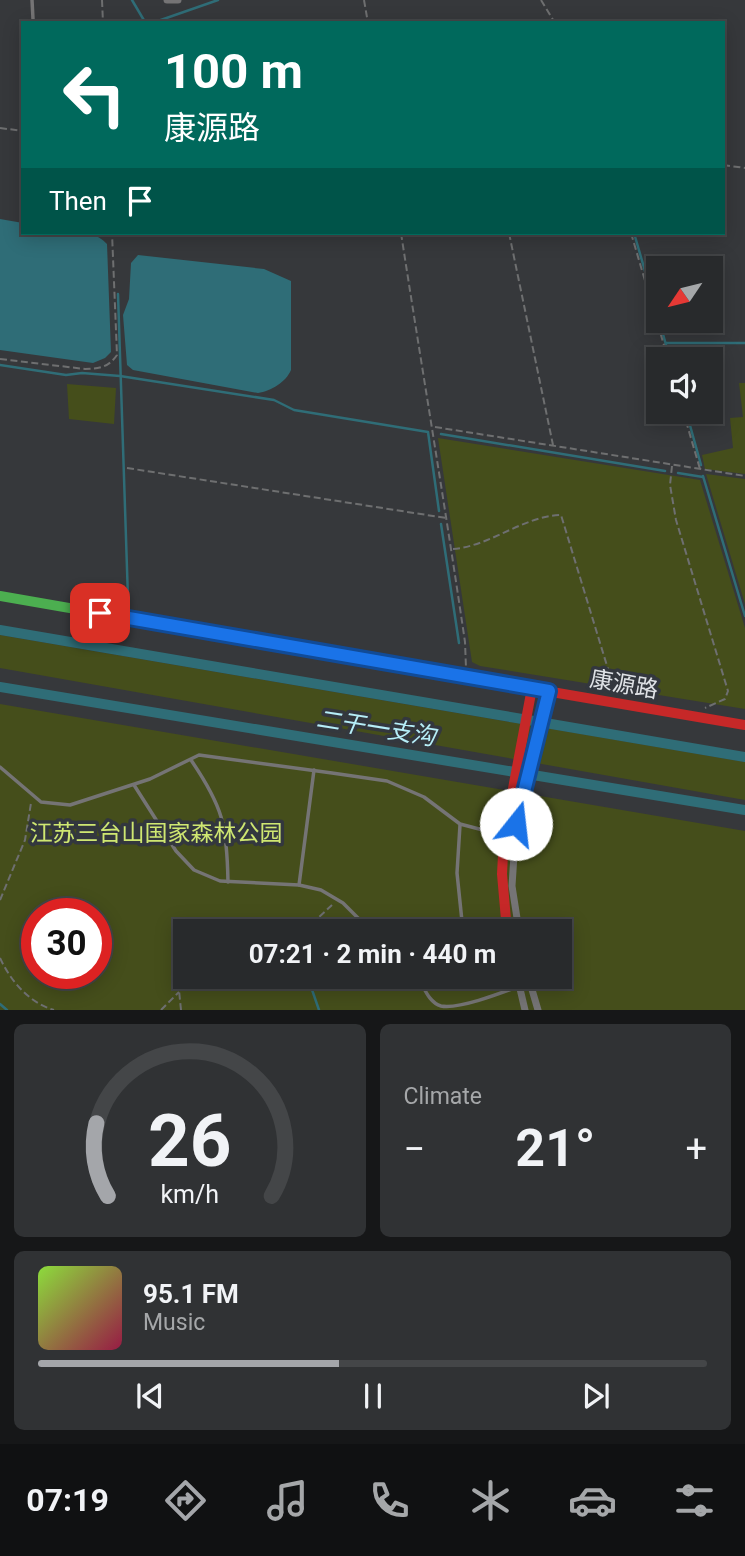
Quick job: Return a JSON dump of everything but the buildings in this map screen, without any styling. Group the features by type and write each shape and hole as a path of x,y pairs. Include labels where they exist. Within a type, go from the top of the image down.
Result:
{"street":[{"path":"167,0 178,0"},
{"name":"康源路","path":"0,596 745,725"},
{"path":"515,919 509,897 504,836 530,710 532,688"},
{"path":"508,919 516,824 549,691"},
{"path":"520,989 525,1010"},
{"path":"532,989 538,1010"}],"lane":[{"path":"32,0 33,19"},
{"path":"0,767 41,802 70,805 134,784 198,755 314,770 387,781 424,797 460,824 504,836"},
{"path":"191,759 212,791 222,813 228,841 228,881"},
{"path":"299,886 314,770"},
{"path":"134,784 176,852 194,870 228,881 321,890 338,900 358,919"},
{"path":"460,824 457,873 462,919"},
{"path":"424,989 428,997 441,1006 459,1005 510,989"}],"path":[{"path":"102,0 103,21"},
{"path":"364,0 368,21"},
{"path":"541,0 554,21"},
{"path":"0,128 21,131"},
{"path":"725,165 745,168"},
{"path":"0,359 85,369 99,369 112,362 117,355 112,235"},
{"path":"401,235 447,519 465,642 467,676"},
{"path":"509,235 553,446"},
{"path":"632,235 664,347"},
{"path":"687,424 700,470"},
{"path":"433,427 745,476"},
{"path":"672,465 670,485 677,520 728,691 725,699 710,704 698,717"},
{"path":"127,467 447,519"},
{"path":"451,549 487,541 503,532 561,515 618,703"},
{"path":"0,900 25,840 33,795"},
{"path":"317,919 338,900"},
{"path":"0,958 15,985 54,1010"},
{"path":"179,989 181,1010"},
{"path":"161,1010 179,992"}],"green space":[{"path":"739,383 745,383 745,474 705,469 702,455 733,448 730,418 743,417"},
{"path":"67,384 116,388 114,424 69,419"},
{"path":"438,438 700,480 745,628 745,709 480,666 472,662"},
{"path":"706,474 745,479 745,604"},
{"path":"0,635 745,762 745,800 0,668"},
{"name":"江苏三台山国家森林公园","path":"0,704 745,831 745,1010 0,1010"}],"water":[{"path":"0,219 21,223 21,235 92,235 107,244 111,352 105,358 93,363 0,350"},
{"path":"138,255 264,269 291,281 291,370 286,378 273,388 258,393 133,370 127,365 123,315 129,299 131,263"}],"waterway":[{"path":"132,0 144,21"},
{"path":"158,21 218,0"},
{"path":"635,235 646,274"},
{"path":"118,294 128,599"},
{"path":"663,333 667,347"},
{"path":"666,343 745,343"},
{"path":"0,365 66,375 82,373 120,376 274,400 294,410 428,432 439,511"},
{"path":"690,424 701,465"},
{"path":"441,434 665,471"},
{"path":"678,473 703,477"},
{"path":"703,476 745,616"},
{"path":"441,524 459,643"},
{"path":"0,630 745,757"},
{"name":"二干一支沟","path":"0,687 745,810"},
{"path":"312,989 319,1010"},
{"path":"0,1004 7,1010"}],"traffic: fast":[{"path":"0,596 546,691"}],"traffic: jam":[{"path":"506,919 502,874 504,836 532,688"},
{"path":"546,691 745,725"}],"route":[{"path":"100,613 549,691 516,824"}]}
